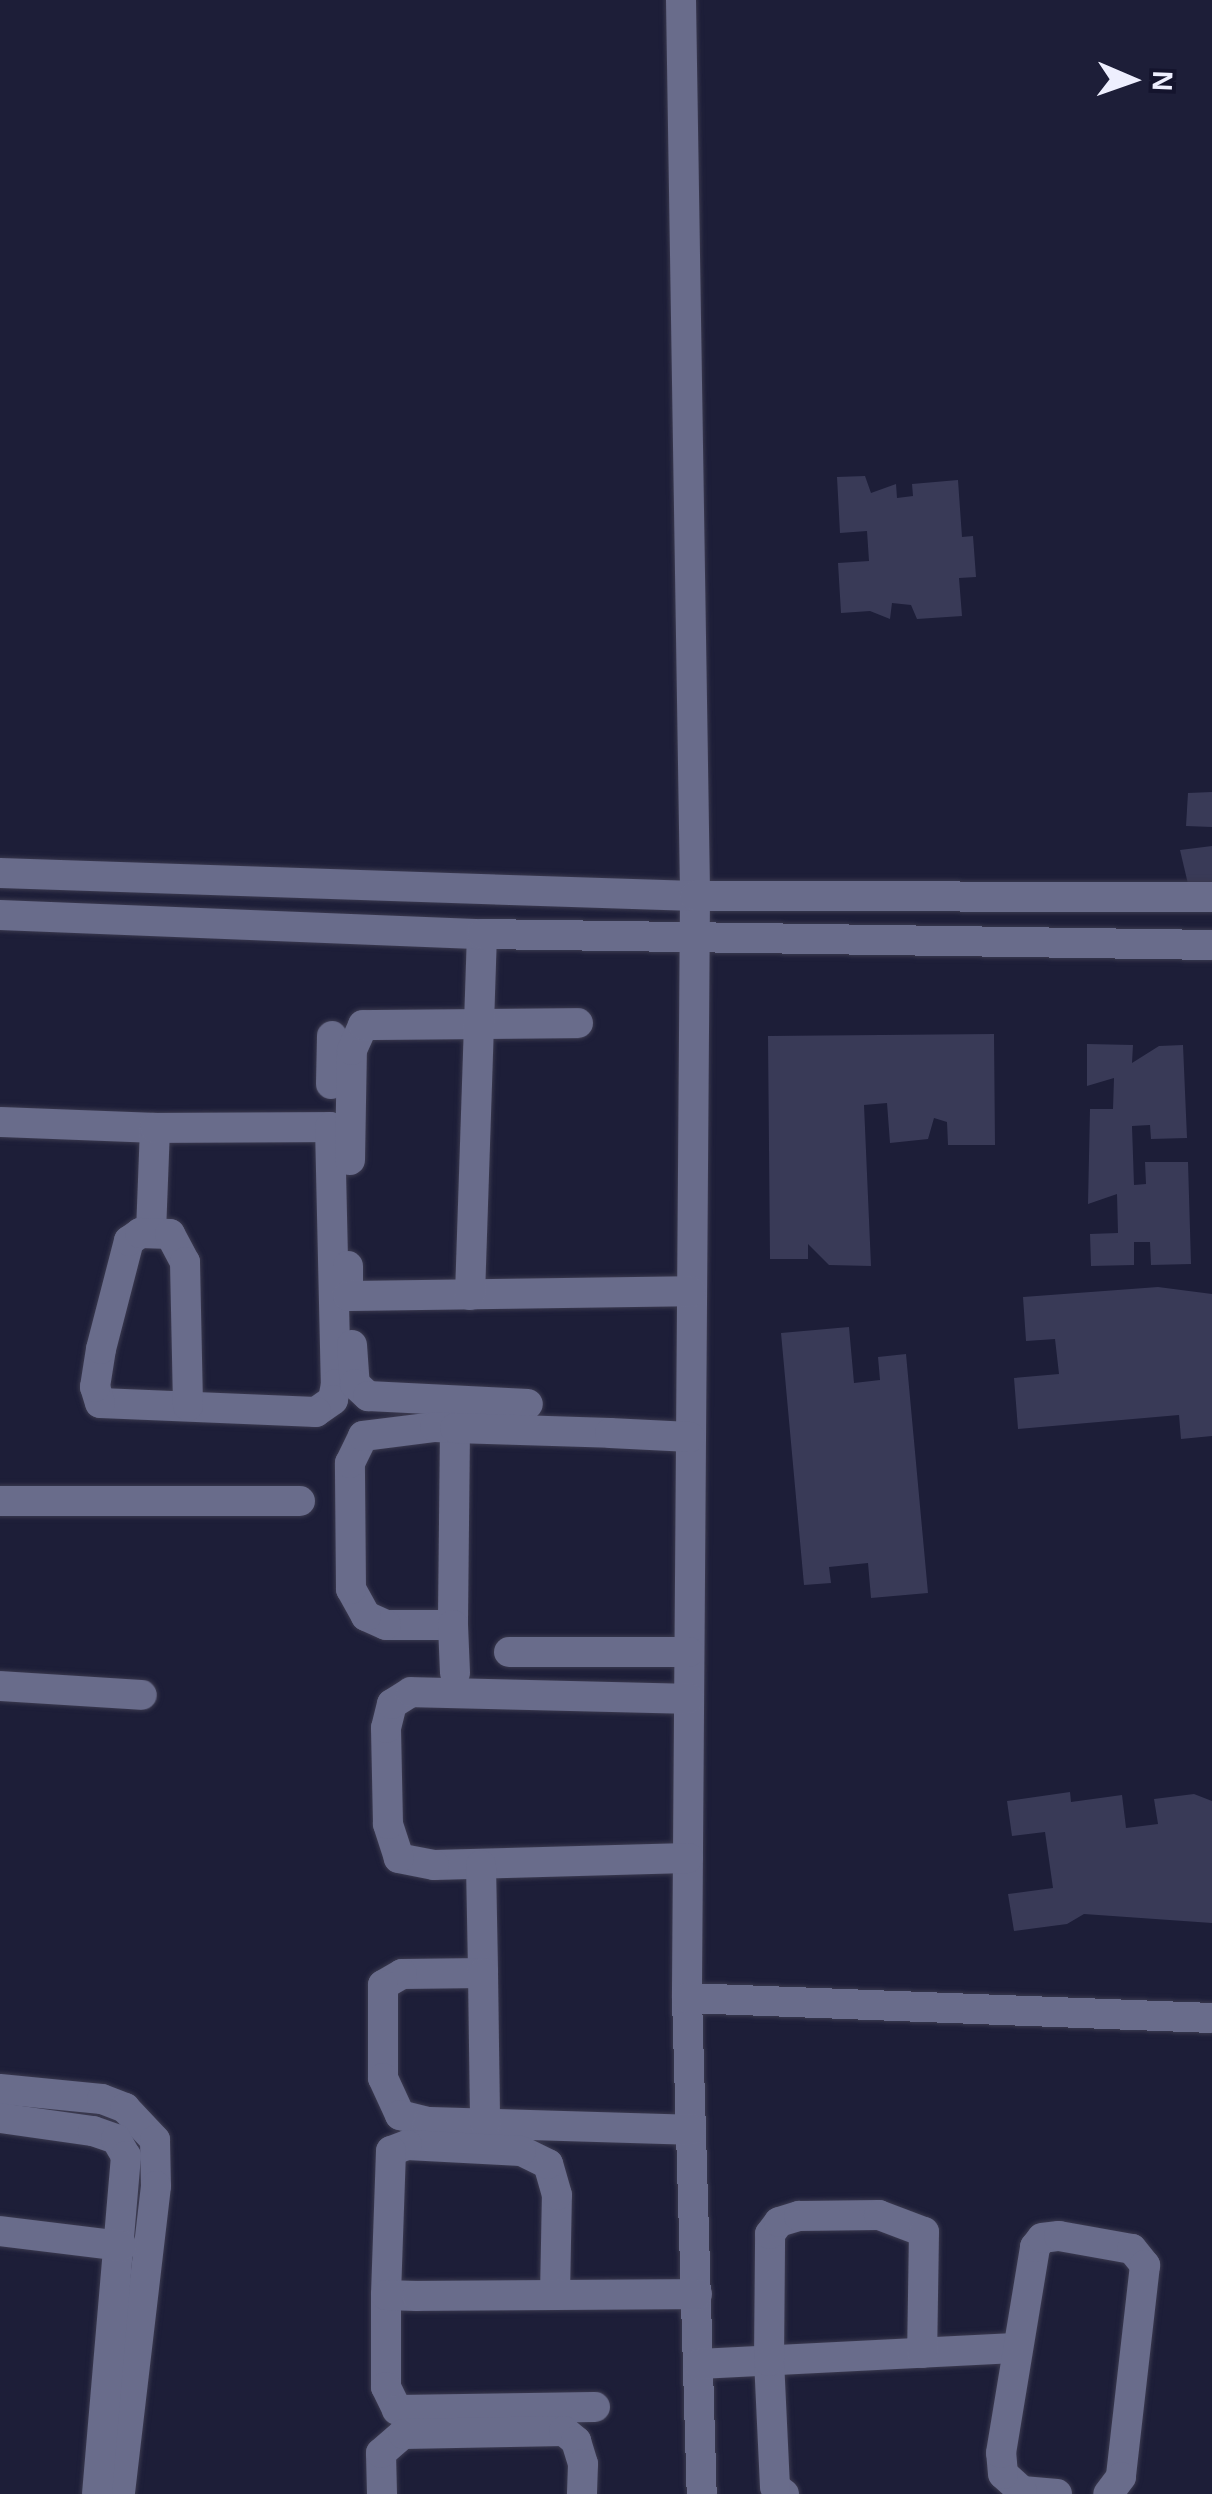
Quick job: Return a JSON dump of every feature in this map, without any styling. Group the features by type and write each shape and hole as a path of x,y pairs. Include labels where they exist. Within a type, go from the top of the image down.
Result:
{"street":[{"path":"680,0 695,896 687,1998 702,2494"},
{"path":"2,878 695,896 1212,897"},
{"path":"0,915 482,934 694,934 1212,945"},
{"path":"470,1294 482,934"},
{"path":"528,1404 368,1396 355,1384 348,1296 352,1050 363,1025 578,1023"},
{"path":"188,1406 185,1262 170,1234 151,1233 129,1241 95,1387 100,1403 316,1412 333,1400 332,1036"},
{"path":"0,1122 155,1128 330,1127"},
{"path":"151,1233 155,1128"},
{"path":"348,1296 692,1291"},
{"path":"453,1625 386,1626 366,1616 351,1589 350,1463 363,1436 382,1429 455,1428 690,1437"},
{"path":"455,1428 455,1674"},
{"path":"0,1501 300,1501"},
{"path":"509,1652 689,1652"},
{"path":"0,1686 142,1695"},
{"path":"688,1858 482,1865 399,1858 388,1824 392,1704 410,1692 689,1699"},
{"path":"482,1865 485,2124"},
{"path":"483,1973 402,1974 383,1985 383,2078 400,2115 485,2124 691,2130"},
{"path":"687,1998 1212,2018"},
{"path":"0,2088 102,2099 124,2108 155,2140 156,2186 120,2494"},
{"path":"0,2118 116,2139 128,2180 98,2494"},
{"path":"555,2295 557,2195 548,2164 522,2151 406,2145 391,2151 386,2176 386,2387 397,2410 595,2407"},
{"path":"784,2494 775,2487 768,2360 770,2234 778,2222 798,2216 879,2216 924,2232 922,2352"},
{"path":"0,2231 122,2246"},
{"path":"1022,2491 1003,2474 1001,2453 1015,2348 1042,2238 1132,2248 1145,2265 1121,2477 1108,2494"},
{"path":"386,2295 696,2294"},
{"path":"699,2364 1015,2348"},
{"path":"382,2494 382,2454 403,2434 564,2431 576,2441 582,2494"},
{"path":"987,2494 1057,2494"}],"building":[{"path":"865,476 871,493 896,484 897,498 913,496 912,484 958,480 962,537 973,536 976,577 959,578 962,616 917,619 911,605 892,603 890,619 870,611 841,613 838,563 869,561 867,531 840,533 837,477"},
{"path":"1212,792 1212,827 1186,826 1188,793"},
{"path":"1212,846 1212,884 1188,884 1180,850"},
{"path":"994,1034 995,1145 948,1145 947,1122 934,1118 928,1139 890,1143 887,1103 864,1105 871,1266 829,1265 808,1244 808,1259 770,1259 768,1036"},
{"path":"1087,1044 1133,1045 1132,1063 1159,1046 1183,1045 1187,1138 1151,1139 1150,1125 1132,1126 1134,1185 1146,1184 1145,1162 1188,1162 1191,1264 1151,1265 1150,1242 1134,1242 1134,1265 1091,1266 1090,1234 1118,1233 1117,1194 1088,1204 1090,1109 1113,1109 1114,1078 1087,1086"},
{"path":"1158,1287 1212,1294 1212,1436 1181,1439 1179,1415 1018,1429 1014,1378 1059,1374 1055,1339 1026,1341 1023,1297"},
{"path":"849,1327 854,1383 880,1380 878,1357 906,1354 928,1593 871,1598 868,1563 829,1567 831,1583 804,1585 781,1333"},
{"path":"1070,1792 1071,1802 1122,1795 1126,1828 1158,1824 1154,1799 1194,1794 1212,1801 1212,1923 1084,1914 1067,1924 1014,1931 1008,1894 1053,1888 1045,1832 1012,1836 1007,1801"}]}
